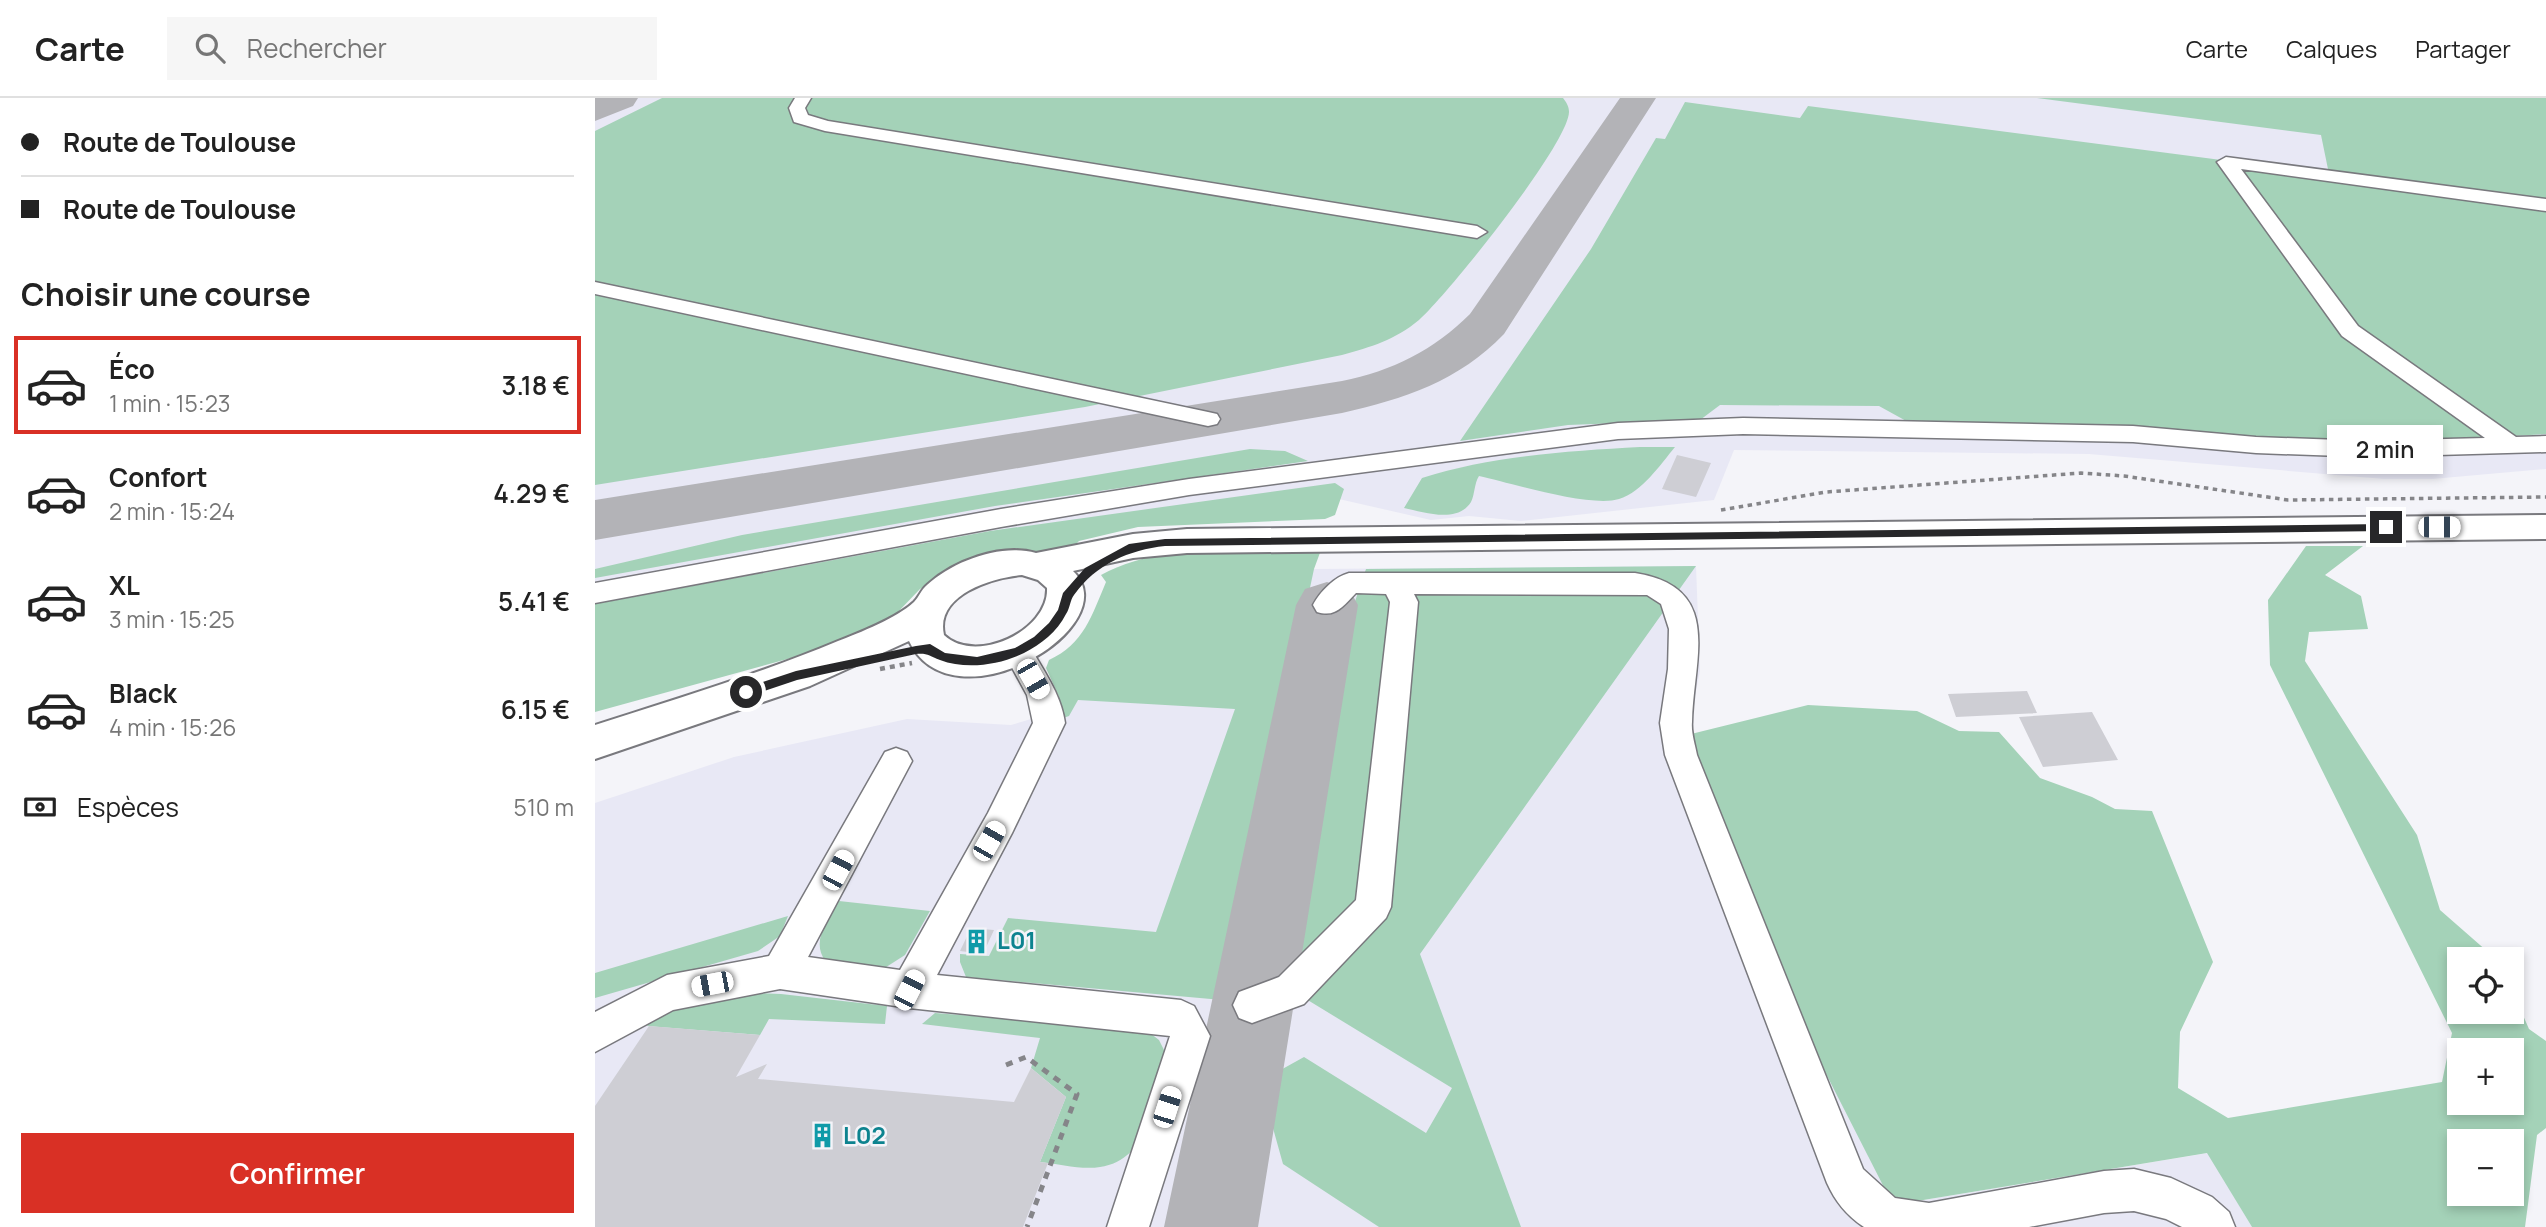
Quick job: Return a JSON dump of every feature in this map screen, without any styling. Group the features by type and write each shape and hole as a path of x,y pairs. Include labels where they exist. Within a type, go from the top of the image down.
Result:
{"main road":[{"path":"595,742 928,630 949,586 975,572 1003,564 1039,565 1133,546 1187,541 2546,527"},
{"path":"928,630 942,656 977,662 1018,651 1038,640 1053,626 1063,611 1066,596 1089,570 1133,546"},
{"path":"1039,565 1059,577 1066,596"}],"lane":[{"path":"803,98 797,108 800,118 825,125 1477,232"},
{"path":"2511,445 2350,331 2226,162 2546,205"},
{"path":"595,288 1208,419"},
{"path":"595,593 1000,518 1176,489 1618,431 1743,426 2133,434 2256,445 2368,450 2546,444"},
{"path":"1327,605 1349,583 1635,583 1656,587 1670,596 1678,608 1686,643 1676,725 1681,755 1847,1183 1871,1209 1900,1222 1929,1224 2103,1192 2134,1189 2171,1199 2197,1212 2214,1227"},
{"path":"1252,1005 1291,991 1373,906 1404,602 1396,584"},
{"path":"909,990 1000,823 1049,723 1049,712 1041,693 1018,651"},
{"path":"780,971 823,899 896,761"},
{"path":"595,1033 667,993 780,971 909,990 1181,1019 1191,1036 1128,1227"}],"path":[{"path":"1006,1065 1026,1057 1077,1094 1027,1227"}],"shaded area":[{"path":"595,98 2546,98 2546,469 2432,479 2384,479 2089,454 1734,450 1714,500 1521,521 1469,516 1431,520 1308,492 1182,510 595,673"},
{"path":"1696,566 1700,671 1687,736 1893,1205 2208,1153 2252,1227 595,1227 595,803 734,757 907,719 1011,725 1031,719 1049,712 1314,569"}],"green space":[{"path":"662,98 1563,98 1569,112 1549,155 1504,219 1454,282 1419,320 1401,333 1373,346 1342,355 1085,407 595,485 595,131"},
{"path":"2037,98 2546,98 2546,434 2391,444 2208,435 2093,425 1908,422 1879,406 1720,405 1700,420 1568,425 1460,441 1591,249 1656,138 1665,139 1685,102 1800,118 1808,106 2329,174 2321,135"},
{"path":"1675,447 1643,484 1619,499 1606,501 1571,498 1479,476 1471,502 1457,513 1440,515 1404,508 1422,478 1475,464 1585,450"},
{"path":"1250,449 1285,451 1308,461 995,506 595,578 595,569 742,535"},
{"path":"1335,483 1344,489 1335,515 1325,519 1138,527 1079,541 1072,548 954,570 920,589 896,614 831,647 595,712 595,604 990,531"},
{"path":"2306,546 2363,546 2325,575 2361,596 2368,629 2309,632 2305,661 2417,835 2440,910 2482,947 2447,947 2447,1023 2270,665 2268,600"},
{"path":"1237,549 1321,550 1314,569 1222,1000 966,977 960,954 989,956 1008,918 1156,932 1235,709 1078,700 1069,716 1060,719 1059,697 1046,668 1049,660 1071,646 1085,627 1106,582 1101,575 1126,564 1180,552"},
{"path":"1696,566 1420,954 1521,1227 1379,1227 1283,1164 1271,1121 1277,1072 1304,1057 1426,1133 1452,1088 1306,999 1294,970 1348,622 1366,569"},
{"path":"1808,705 1917,711 1959,731 1999,732 2040,778 2092,797 2115,809 2152,811 2213,962 2180,1032 2178,1088 2228,1118 2442,1082 2447,1058 2447,1115 2524,1115 2524,1038 2451,1038 2452,1033 2448,1024 2524,1024 2524,1018 2529,1029 2546,1041 2546,1128 2537,1135 2525,1227 2252,1227 2207,1153 1893,1205 1819,1060 1687,735"},
{"path":"839,901 930,911 905,955 880,971 826,962 820,939"},
{"path":"788,916 780,936 758,951 595,998 595,973"},
{"path":"728,992 781,994 887,1006 885,1024 769,1019 760,1035 647,1026 659,1011"},
{"path":"935,1013 1146,1030 1159,1040 1168,1058 1154,1108 1140,1140 1130,1153 1117,1162 1100,1167 1040,1162 1066,1097 1031,1068 1040,1038 922,1024"}],"building":[{"path":"1677,455 1711,463 1696,497 1662,489"},
{"path":"2027,691 2037,713 1956,717 1948,694"},
{"path":"2092,712 2118,760 2043,767 2019,717"},
{"name":"L01","path":"971,928 994,930 983,954 960,951"},
{"name":"L02","path":"649,1026 760,1035 736,1077 767,1064 758,1079 1014,1102 1031,1068 1066,1097 1040,1162 1048,1163 1023,1227 595,1227 595,1106"}],"taxiway":[{"path":"595,110 620,98"},
{"path":"595,520 1342,397 1402,381 1456,352 1487,324 1638,98"},
{"path":"1211,1227 1327,605"}],"place":[{"name":"L01","path":"977,941"},
{"name":"L02","path":"823,1136"}],"route":[{"path":"746,692 796,676 930,648 942,656 958,661 997,659 1038,640 1053,626 1063,611 1066,596 1089,570 1133,546 1165,542 2386,527"}]}
